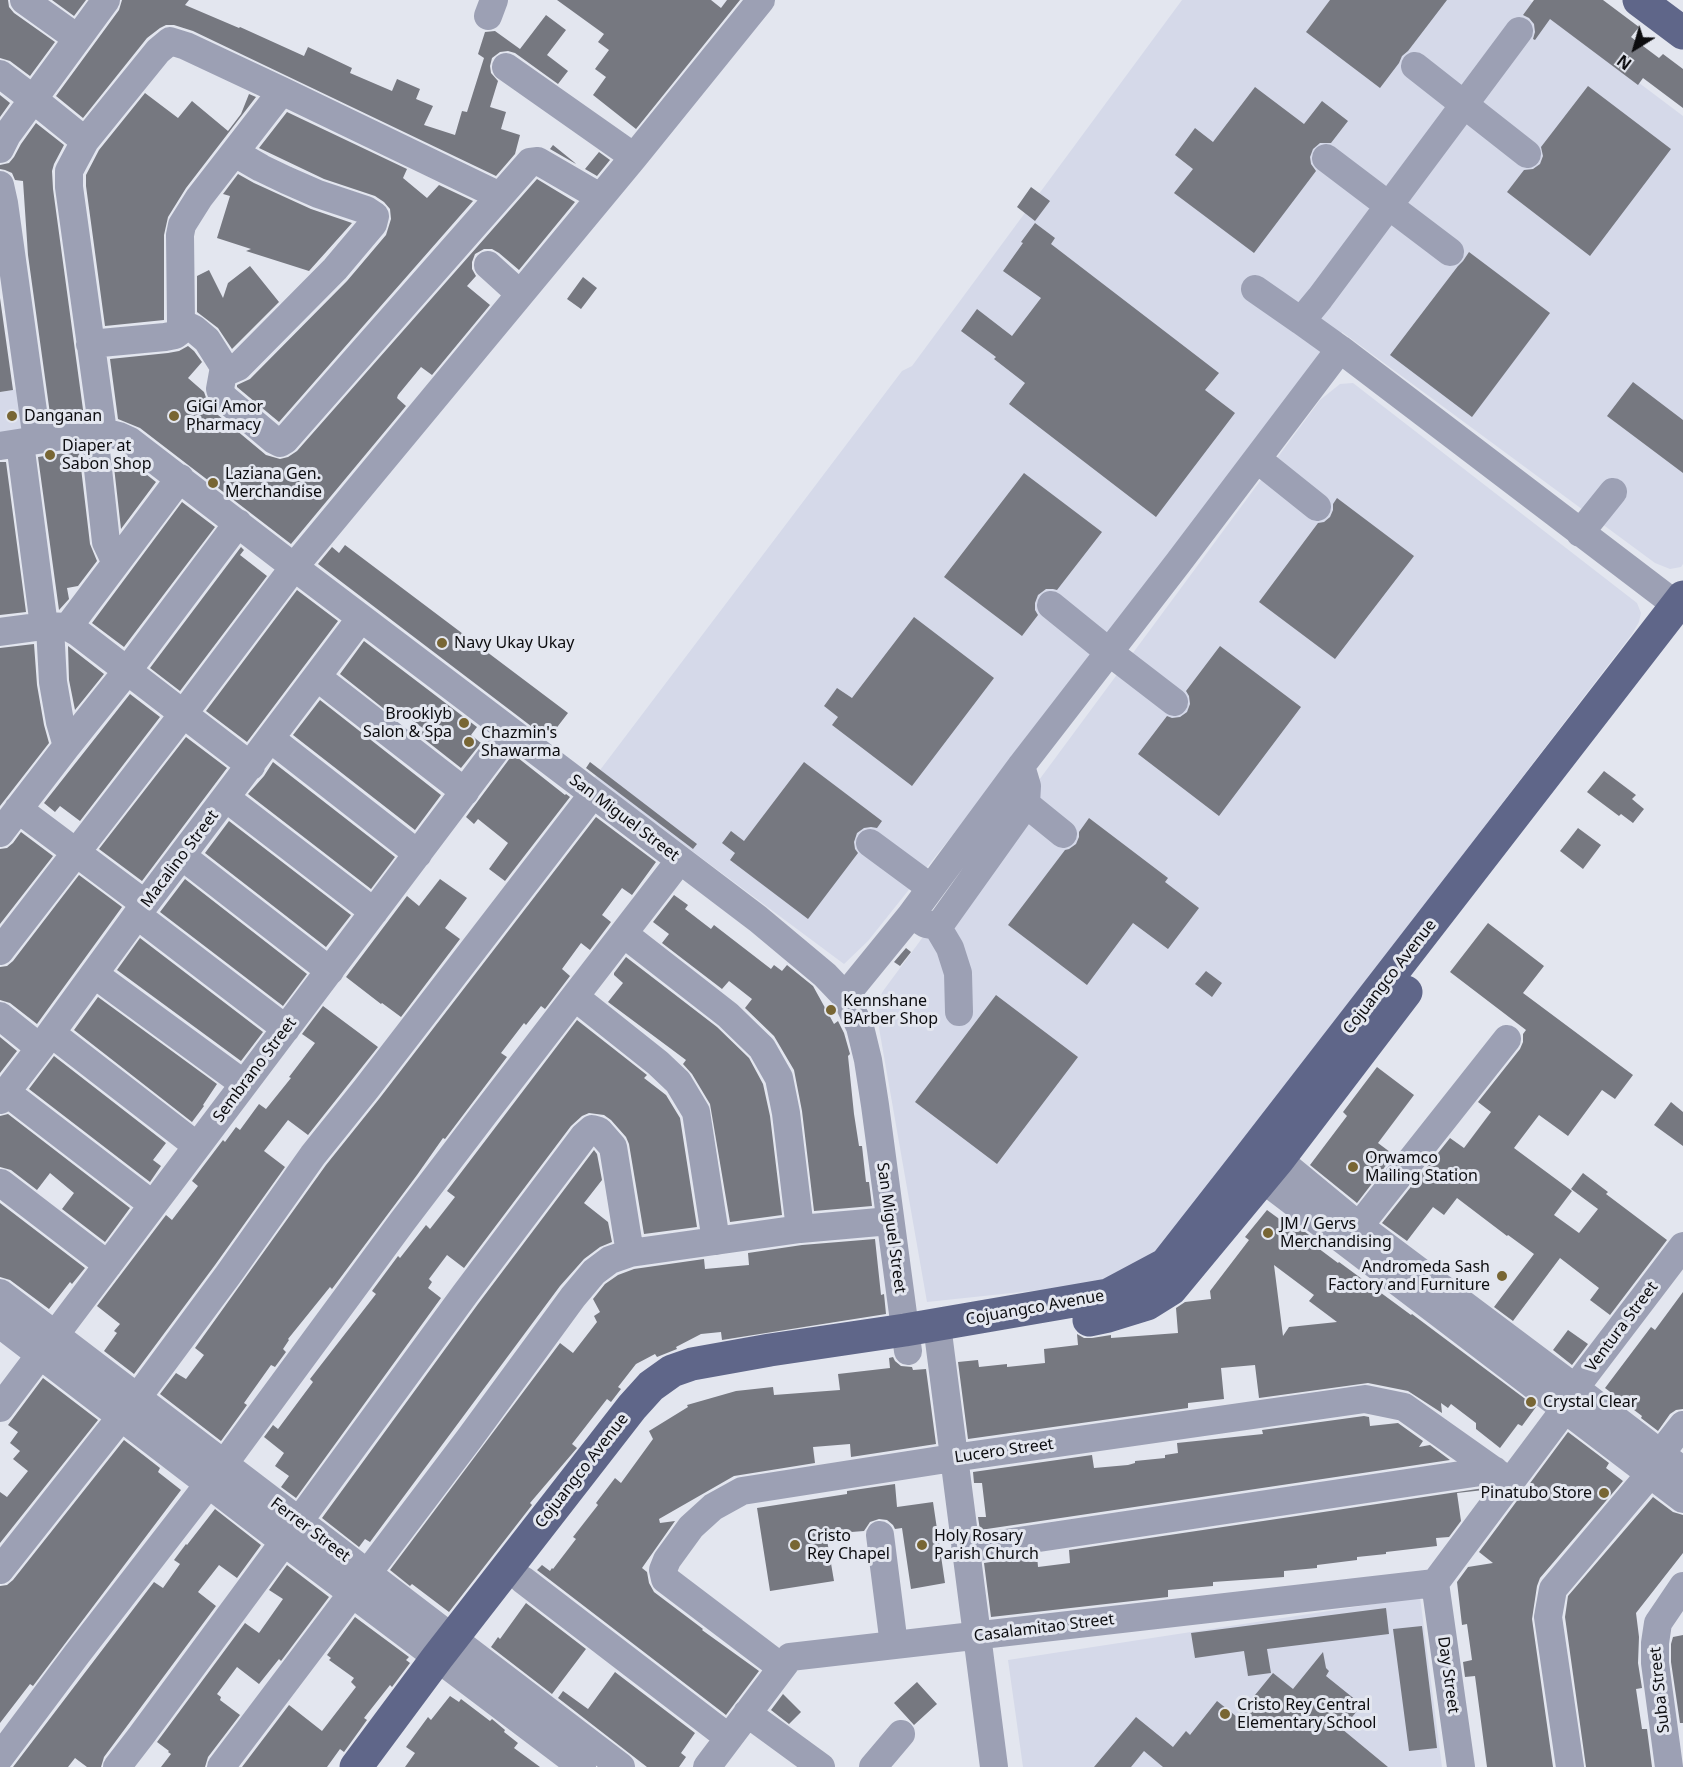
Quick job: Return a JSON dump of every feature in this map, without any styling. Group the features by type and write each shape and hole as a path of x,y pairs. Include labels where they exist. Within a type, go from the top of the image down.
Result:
{"main road":[{"path":"1638,0 1683,33"},
{"name":"Cojuangco Avenue","path":"357,1767 453,1655 524,1580 642,1423 663,1402 683,1389 706,1381 808,1364 1108,1296 1166,1264 1262,1162 1681,610"},
{"name":"Cojuangco Avenue","path":"384,1767 453,1655 632,1407 651,1386 672,1371 692,1364 770,1350 922,1338"}],"street":[{"path":"24,0 77,38"},
{"path":"0,149 7,135 106,0"},
{"path":"0,951 294,567 634,157 759,1"},
{"path":"1301,321 1519,31"},
{"path":"116,563 106,542 90,344 69,187 69,171 85,141 158,51 170,40 186,45 500,196"},
{"path":"1415,66 1527,154"},
{"path":"507,67 634,157"},
{"path":"0,74 85,141"},
{"path":"90,344 175,335 179,332 182,225 199,198 282,91"},
{"path":"181,322 207,340 224,367 231,370 238,367 335,269 374,224 375,216 366,210 318,194 261,168 235,153"},
{"path":"1326,158 1450,252"},
{"path":"224,367 220,389 223,397 280,443 530,162 538,161 600,197"},
{"path":"1,198 19,443 54,627 53,682 60,722 68,746"},
{"path":"488,265 520,294"},
{"path":"1256,289 1340,349 1681,610"},
{"path":"845,996 911,915 1021,765 1340,349"},
{"name":"San Miguel Street","path":"19,443 98,432 119,436 130,441 758,919 825,975 845,996 860,1028 868,1060 890,1221 953,1458 994,1767"},
{"path":"1257,459 1317,507"},
{"path":"54,627 116,563 180,478"},
{"path":"1580,533 1613,492"},
{"path":"0,833 128,670 238,523"},
{"path":"1052,604 1174,702"},
{"name":"Macalino Street","path":"3,1096 361,618"},
{"path":"0,632 54,627 77,632 251,766"},
{"path":"317,676 465,792"},
{"name":"Sembrano Street","path":"0,1408 510,731"},
{"path":"271,739 418,854"},
{"path":"938,926 1026,804 1027,786 1021,765"},
{"path":"0,1570 129,1407 228,1275 313,1155 593,794"},
{"path":"226,798 374,912"},
{"path":"1026,804 1063,834"},
{"path":"18,809 76,851 141,910 286,1029"},
{"path":"870,843 931,888"},
{"path":"182,856 330,971"},
{"path":"0,1757 216,1474 402,1222 680,860"},
{"path":"911,915 926,924 938,926"},
{"path":"938,926 950,948 958,973 959,1012"},
{"path":"624,933 728,1015 762,1048 779,1078 786,1113 800,1229"},
{"path":"94,974 244,1084"},
{"path":"575,997 658,1063 678,1082 696,1112 716,1240"},
{"path":"0,1016 46,1040 197,1146"},
{"path":"1359,1226 1507,1039"},
{"path":"3,1096 153,1205"},
{"path":"117,1767 472,1285 584,1136 592,1129 599,1131 613,1147 630,1253"},
{"path":"1262,1162 1359,1226 1570,1399"},
{"path":"1262,1162 1655,1464 1683,1499"},
{"path":"2,1183 108,1265"},
{"path":"221,1767 594,1272 610,1260 630,1253 800,1229 890,1221"},
{"name":"Ventura Street","path":"1435,1583 1502,1476 1570,1399 1683,1246"},
{"name":"Ferrer Street","path":"0,1293 48,1345 453,1655 582,1767"},
{"name":"Ferrer Street","path":"0,1324 48,1345"},
{"name":"Lucero Street","path":"781,1667 665,1579 663,1570 691,1527 713,1507 742,1491 953,1458 1365,1400 1404,1407 1502,1476"},
{"path":"1570,1767 1548,1617 1553,1590 1655,1464 1683,1425"},
{"path":"1655,1464 1683,1472"},
{"path":"965,1549 1502,1476"},
{"path":"880,1536 894,1645"},
{"path":"524,1580 729,1738"},
{"name":"Casalamitao Street","path":"707,1767 790,1657 1435,1583"},
{"name":"Day Street","path":"1435,1583 1461,1767"},
{"name":"Suba Street","path":"1669,1767 1655,1663 1655,1643 1658,1623 1683,1586"},
{"name":"Ferrer Street","path":"453,1655 621,1767"},
{"path":"747,1713 821,1767"},
{"path":"873,1767 901,1734"}],"shaded area":[{"path":"1182,0 1529,0 1683,116 1683,564 1681,567 1670,569 1655,563 1342,332 1077,679 868,941 844,964 594,778 902,371 912,366"},
{"path":"1353,383 1637,603 1641,613 1639,622 1168,1245 1106,1283 927,1302 876,1005 883,991 1320,400 1340,384"},
{"name":"Danganan","path":"20,389 27,439 0,443 0,392"},
{"name":"Cristo Rey Central Elementary School","path":"1420,1597 1442,1767 1023,1767 1008,1660"}],"building":[{"path":"0,0 8,0 9,7 14,13 55,42 30,76 10,61 0,58"},
{"path":"52,0 86,0 74,16"},
{"path":"122,0 189,0 185,5 304,56 308,47 352,68 350,73 392,91 397,79 420,89 416,99 433,106 424,125 455,135 462,111 467,112 484,58 478,54 485,32 495,31 520,49 546,15 566,30 547,55 568,71 558,84 515,53 500,52 492,58 491,73 498,81 490,107 506,112 501,129 520,135 515,154 496,176 193,31 174,25 166,25 147,38 83,118 56,96 119,10"},
{"path":"557,0 711,0 721,8 727,0 740,0 636,129 593,95 606,77 595,69 609,50 598,42 604,34"},
{"path":"1330,0 1447,0 1402,56 1380,88 1306,32"},
{"path":"1534,0 1603,0 1639,27 1631,37 1659,58 1663,54 1683,69 1683,108 1643,78 1638,85 1550,19 1535,40 1533,39 1534,24 1523,15"},
{"path":"1588,86 1671,149 1590,256 1507,192 1524,170 1533,169 1540,164 1543,156 1541,147"},
{"path":"1255,87 1304,124 1322,101 1348,121 1331,143 1320,143 1313,149 1310,157 1311,164 1316,171 1254,253 1174,193 1193,169 1175,155 1195,128 1213,142"},
{"path":"145,93 178,118 192,101 228,131 241,114 249,94 256,97 186,188 168,217 164,235 164,320 105,326 86,175 99,150"},
{"path":"0,95 10,103 0,117"},
{"path":"287,112 407,169 403,178 427,198 439,185 473,201 279,422 237,385 250,379 347,281 386,235 391,219 390,209 375,196 324,179 259,148"},
{"path":"36,123 64,145 52,171 53,189 84,417 51,421 28,255 23,181 15,180 12,173 0,169 0,165 9,163 14,157"},
{"path":"553,145 574,162 576,164 550,149"},
{"path":"599,152 610,160 597,176 585,169"},
{"path":"238,174 311,209 352,223 309,271 246,251 251,249 217,238 230,196 223,194"},
{"path":"537,179 575,202 519,270 492,249 484,249 475,254 472,269 476,276 467,286 490,305 432,375 421,367 398,395 397,398 406,406 291,544 140,428 118,419 110,359 168,353 188,346 202,362 188,378 204,392 212,410 266,455 280,459 288,457 297,451"},
{"path":"1031,187 1050,201 1035,221 1017,207"},
{"path":"1035,223 1055,238 1051,244 1219,373 1205,390 1235,413 1156,517 1009,404 1025,383 994,359 996,357 961,331 977,309 1012,336 1041,298 1003,271"},
{"path":"1469,252 1550,313 1472,417 1390,355"},
{"path":"250,266 279,302 232,349 218,328 197,312 197,276 209,270 223,298 228,283"},
{"path":"583,277 597,288 581,309 567,299"},
{"path":"0,298 13,390 0,392"},
{"path":"1633,382 1683,420 1683,473 1607,416"},
{"path":"79,451 90,544 97,561 78,586 67,588 69,599 59,610 38,457"},
{"path":"113,458 137,467 156,482 121,529"},
{"path":"0,462 6,462 26,612 0,615"},
{"path":"1024,473 1102,532 1057,590 1046,589 1038,595 1035,610 1038,615 1022,636 944,577"},
{"path":"1337,498 1414,556 1335,659 1259,602 1318,523 1330,517"},
{"path":"182,502 215,527 124,647 92,623"},
{"path":"345,545 568,713 548,739 318,564 332,547 339,553"},
{"path":"241,547 244,550 240,555 267,576 180,691 150,668"},
{"path":"297,590 338,621 247,742 206,711"},
{"path":"914,617 994,678 912,786 832,725 838,717 824,706 837,688 852,698"},
{"path":"364,641 477,727 471,735 481,743 461,768 419,735 424,729 398,710 393,716 340,674"},
{"path":"34,644 37,685 49,743 0,806 0,648"},
{"path":"68,646 104,674 75,710 69,680"},
{"path":"1220,646 1301,707 1219,816 1138,754 1167,716 1180,717 1187,712 1190,704 1186,691"},
{"path":"130,694 160,717 80,821 60,806 55,812 44,803"},
{"path":"320,700 441,795 415,830 293,735"},
{"path":"186,737 227,768 142,881 99,849"},
{"path":"513,754 570,797 505,881 489,869 508,843 478,819 474,824 466,817"},
{"path":"273,762 395,857 371,889 248,794"},
{"path":"590,762 697,844 693,849 586,768"},
{"path":"804,762 882,821 877,828 864,828 857,833 854,842 858,853 808,919 730,860 735,853 722,843 731,831 744,841"},
{"path":"1604,771 1636,795 1632,799 1644,809 1633,823 1621,814 1619,816 1587,792"},
{"path":"596,817 656,862 632,895 622,888 602,915 611,922 590,950 581,943 562,969 570,976 545,1009 541,1006 526,1025 524,1023 501,1053 507,1057 445,1139 443,1138 332,1289 330,1287 288,1339 283,1349 286,1352 275,1367 271,1365 244,1403 247,1405 221,1441 160,1394 176,1373 186,1379 204,1355 195,1348 326,1165"},
{"path":"1089,818 1168,878 1165,882 1199,908 1168,949 1133,923 1087,985 1008,925 1065,850 1076,844 1079,832"},
{"path":"229,821 351,915 326,947 205,853"},
{"path":"1578,828 1601,845 1583,869 1560,851"},
{"path":"21,832 53,856 0,924 0,849 7,848"},
{"path":"79,875 122,907 37,1024 10,1003 0,1000 0,967 7,966 13,961"},
{"path":"185,879 307,974 283,1006 160,912"},
{"path":"440,879 467,898 445,928 460,939 401,1017 346,977 407,896 419,906"},
{"path":"674,895 688,905 685,909 711,929 714,925 771,969 774,965 782,971 787,965 813,986 834,1024 838,1021 850,1054 848,1056 854,1114 872,1206 814,1211 802,1111 794,1070 774,1036 745,1008 752,999 729,981 722,989 662,943 669,934 653,922"},
{"path":"1488,923 1544,966 1523,993 1633,1075 1615,1099 1602,1090 1568,1136 1539,1115 1514,1148 1572,1191 1554,1215 1579,1233 1598,1209 1571,1189 1583,1173 1608,1192 1606,1194 1667,1240 1610,1315 1590,1300 1599,1288 1560,1258 1513,1321 1494,1307 1534,1254 1457,1198 1444,1215 1433,1207 1407,1241 1382,1223 1450,1138 1464,1148 1491,1112 1478,1102 1520,1049 1523,1042 1523,1034 1526,1030 1450,972"},
{"path":"140,938 263,1032 241,1061 117,970"},
{"path":"906,948 911,952 900,966 894,962"},
{"path":"626,957 717,1027 749,1058 763,1084 770,1116 782,1215 730,1222 710,1104 692,1074 683,1064 686,1060 608,1002 623,983 614,973"},
{"path":"1206,971 1222,983 1212,997 1195,984"},
{"path":"996,995 1078,1057 997,1164 915,1102"},
{"path":"98,997 217,1084 192,1122 74,1030"},
{"path":"323,1006 378,1047 308,1135 288,1120 264,1151 285,1167 134,1374 104,1351 117,1333 114,1331 120,1324 97,1306 166,1215 172,1220 198,1186 192,1181 223,1140 225,1142 236,1127 240,1130 259,1104 266,1109 291,1078 289,1077 315,1043 302,1034"},
{"path":"577,1020 647,1075 644,1078 666,1095 680,1118 697,1227 644,1234 626,1137 604,1115 589,1113 582,1116 571,1126 464,1268 447,1255 429,1279 432,1282 428,1288 441,1298 296,1498 281,1487 289,1476 275,1466 284,1453 264,1437 273,1425 278,1429 313,1382 310,1379 376,1294 372,1291 398,1256 400,1258 426,1225 430,1229 455,1197 447,1191"},
{"path":"0,1037 17,1051 0,1073"},
{"path":"54,1056 166,1143 153,1160 161,1166 150,1182 29,1089"},
{"path":"1377,1067 1414,1095 1378,1143 1394,1155 1357,1203 1310,1165 1347,1116 1343,1112"},
{"path":"1671,1102 1683,1112 1683,1146 1654,1125"},
{"path":"8,1114 130,1208 105,1242 62,1209 74,1193 50,1173 37,1190 11,1170 0,1167 0,1116"},
{"path":"594,1150 597,1154 602,1180 584,1203 608,1222 612,1242 600,1247 584,1259 560,1286 370,1542 365,1539 359,1547 322,1518"},
{"path":"0,1203 85,1268 72,1284 70,1282 49,1309 10,1280 0,1277"},
{"path":"1267,1210 1293,1229 1296,1225 1317,1241 1314,1245 1412,1314 1536,1407 1522,1426 1518,1424 1500,1448 1476,1429 1476,1423 1451,1404 1448,1408 1441,1403 1442,1413 1408,1391 1368,1383 1259,1398 1255,1365 1221,1368 1224,1399 1188,1403 1188,1408 968,1439 958,1362 978,1360 979,1367 1045,1363 1044,1349 1078,1345 1077,1334 1084,1338 1111,1335 1111,1338 1178,1333 1176,1308 1185,1302 1211,1299 1210,1291 1249,1240 1245,1237","holes":["1274,1265 1314,1295 1309,1301 1337,1322 1289,1327 1283,1336"]},
{"path":"875,1239 881,1295 884,1294 886,1314 722,1340 721,1332 701,1334 676,1347 677,1349 657,1357 655,1354 636,1364 618,1387 621,1389 611,1402 607,1399 572,1444 577,1448 530,1503 532,1505 449,1612 390,1570 560,1343 573,1353 597,1322 594,1316 600,1312 593,1299 605,1284 618,1275 634,1269 704,1259 705,1269 749,1265 748,1253 802,1245"},
{"path":"1683,1292 1683,1409 1670,1414 1658,1431 1605,1388 1651,1327 1655,1330"},
{"path":"1568,1330 1588,1344 1572,1365 1553,1350"},
{"path":"893,1357 901,1366 912,1367 913,1370 926,1369 936,1444 851,1457 850,1444 813,1447 815,1463 734,1476 659,1519 660,1523 675,1521 642,1568 647,1572 654,1592 759,1671 726,1715 537,1570 542,1565 550,1571 553,1569 576,1539 573,1537 598,1505 596,1503 615,1478 621,1483 653,1439 649,1431 688,1407 687,1405 736,1391 773,1387 774,1395 840,1390 838,1374 890,1368 889,1358"},
{"path":"43,1378 98,1420 0,1543 0,1492 7,1497 28,1471 13,1459 20,1451 10,1443 18,1432 8,1425"},
{"path":"1369,1417 1370,1426 1398,1423 1423,1441 1419,1447 1430,1445 1450,1460 980,1530 978,1517 986,1517 982,1483 974,1483 973,1472 1092,1455 1094,1468 1128,1465 1135,1461 1165,1458 1165,1455 1178,1453 1177,1443 1263,1434 1262,1430"},
{"path":"1568,1432 1609,1463 1606,1468 1623,1481 1540,1578 1537,1586 1532,1619 1553,1767 1487,1767 1475,1676 1465,1677 1463,1662 1472,1660 1467,1624 1462,1625 1457,1582 1468,1567 1493,1563 1479,1552"},
{"path":"124,1440 160,1468 158,1472 181,1490 33,1686 30,1684 0,1723 0,1586 7,1585 13,1580"},
{"path":"895,1484 897,1507 933,1502 945,1583 911,1589 902,1528 895,1529 887,1520 879,1519 870,1522 864,1531 826,1534 834,1581 770,1591 757,1508"},
{"path":"1484,1488 1484,1490 1457,1493 1461,1521 1449,1537 1436,1538 1437,1546 1357,1557 1357,1560 1317,1565 1317,1568 1284,1571 1284,1577 1213,1582 1213,1586 1168,1590 1168,1597 991,1617 984,1563 1037,1555 1038,1567 1070,1563 1069,1550"},
{"path":"1653,1497 1673,1512 1683,1515 1683,1553 1636,1613 1639,1637 1638,1663 1642,1688 1636,1689 1642,1729 1647,1729 1652,1767 1586,1767 1565,1617 1568,1596"},
{"path":"215,1509 261,1545 237,1578 219,1565 198,1592 216,1606 104,1757 101,1767 87,1767 75,1758 68,1767 13,1767 154,1582 163,1588 180,1564 174,1560"},
{"path":"287,1565 329,1597 281,1661 279,1659 259,1684 237,1667 217,1694 221,1697 220,1700 240,1715 208,1757 205,1767 161,1767 171,1754 157,1742 245,1623 259,1633 283,1599 269,1590"},
{"path":"526,1603 586,1649 552,1694 491,1647 498,1637 500,1639"},
{"path":"1386,1608 1389,1634 1267,1649 1271,1673 1248,1676 1244,1651 1195,1658 1191,1633"},
{"path":"355,1617 409,1657 406,1660 410,1663 364,1718 367,1720 344,1752 340,1749 327,1767 242,1767 289,1705 322,1731 356,1687 351,1682 354,1678 329,1660 331,1658 327,1655"},
{"path":"1422,1626 1437,1748 1409,1751 1393,1629"},
{"path":"1683,1635 1683,1723 1680,1723 1671,1662 1671,1644 1673,1637"},
{"path":"1323,1652 1326,1668 1329,1671 1326,1676 1362,1705 1342,1729 1388,1767 1163,1767 1144,1751 1131,1767 1094,1767 1136,1717 1173,1747 1186,1731 1190,1735 1217,1701 1237,1717 1273,1673 1293,1689"},
{"path":"615,1672 695,1733 681,1753 686,1757 679,1767 647,1767 558,1698 563,1691 588,1709"},
{"path":"917,1682 937,1704 914,1725 894,1703"},
{"path":"783,1694 801,1712 789,1724 771,1710"},
{"path":"450,1696 459,1702 461,1699 490,1721 492,1719 518,1743 514,1748 540,1767 405,1767 415,1753 406,1747 428,1717 431,1720"}],"place":[{"name":"Danganan","path":"12,416"},
{"name":"GiGi Amor Pharmacy","path":"174,416"},
{"name":"Diaper at Sabon Shop","path":"50,455"},
{"name":"Laziana Gen. Merchandise","path":"213,483"},
{"name":"Navy Ukay Ukay","path":"442,643"},
{"name":"Brooklyb Salon & Spa","path":"464,723"},
{"name":"Chazmin's Shawarma","path":"469,742"},
{"name":"Kennshane BArber Shop","path":"831,1010"},
{"name":"Orwamco Mailing Station","path":"1353,1167"},
{"name":"JM / Gervs Merchandising","path":"1268,1233"},
{"name":"Andromeda Sash Factory and Furniture","path":"1502,1276"},
{"name":"Crystal Clear","path":"1531,1402"},
{"name":"Pinatubo Store","path":"1604,1493"},
{"name":"Cristo Rey Chapel","path":"795,1545"},
{"name":"Holy Rosary Parish Church","path":"922,1545"},
{"name":"Cristo Rey Central Elementary School","path":"1225,1714"}]}
